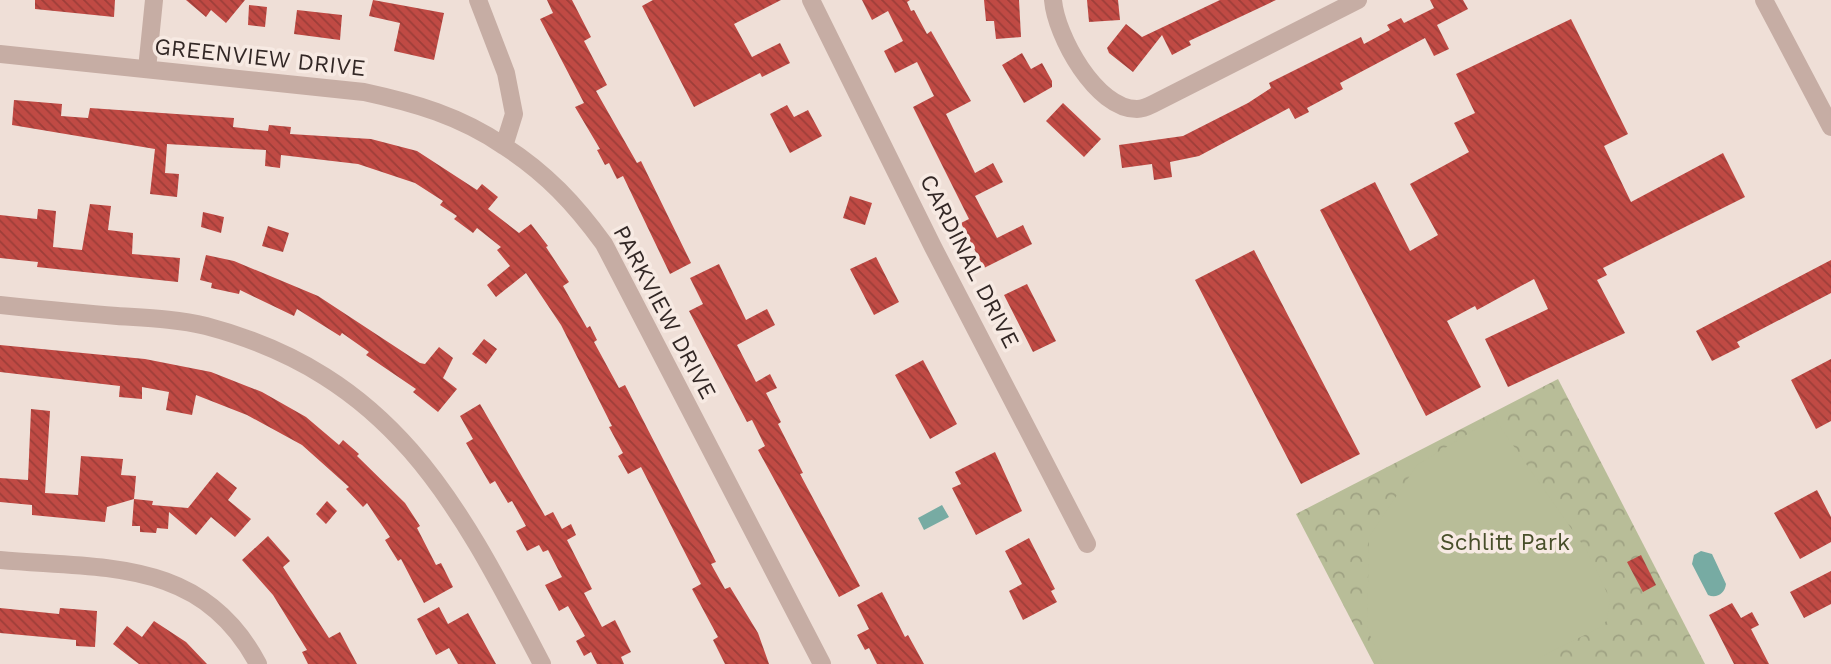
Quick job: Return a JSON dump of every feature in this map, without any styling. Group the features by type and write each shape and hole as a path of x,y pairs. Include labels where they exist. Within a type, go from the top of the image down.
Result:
{"street":[{"path":"148,69 155,0"},
{"path":"478,0 488,19 506,73 514,114 504,146"},
{"name":"CARDINAL DRIVE","path":"811,0 933,247 1087,544"},
{"path":"1053,0 1061,31 1089,79 1109,98 1138,109 1153,104 1358,0"},
{"path":"1764,0 1831,127"},
{"name":"GREENVIEW DRIVE","path":"0,54 364,92 419,104 461,119 504,146"},
{"name":"PARKVIEW DRIVE","path":"504,146 540,169 575,204 604,244 822,664"},
{"path":"0,305 161,318 206,326 292,358 355,395 400,436 461,515 542,664"},
{"path":"0,560 125,571 184,587 223,615 239,631 258,664"}],"green space":[{"name":"Schlitt Park","path":"1558,379 1705,664 1374,664 1296,514"},
{"path":"1494,418 1587,551 1610,599 1607,620 1601,627 1526,664 1384,664 1367,629 1369,537 1417,465"}],"water":[{"path":"942,505 949,517 924,530 918,518"},
{"path":"1701,551 1712,554 1726,584 1717,596 1708,595 1692,564 1694,555"}],"building":[{"path":"35,0 115,0 114,17 35,9"},
{"path":"186,0 245,0 226,23 211,10 206,17"},
{"path":"373,0 444,13 434,60 394,51 400,23 369,16"},
{"path":"547,0 572,0 591,37 584,41 607,85 596,91 637,163 641,161 691,263 670,274 623,176 617,179 609,163 605,165 597,150 600,149 575,107 584,103 540,19 553,13"},
{"path":"653,0 781,0 734,24 752,57 780,43 790,63 762,77 760,73 694,107 642,6"},
{"path":"862,0 910,0 907,2 911,11 914,10 927,34 931,31 971,101 946,114 975,173 993,163 1003,182 975,196 997,238 1023,225 1032,244 984,268 961,223 969,219 913,107 934,96 917,62 895,73 884,51 903,41 888,11 872,20"},
{"path":"984,0 1019,0 1021,37 996,39 994,21 986,21"},
{"path":"1087,0 1118,0 1120,20 1089,22"},
{"path":"1220,0 1276,0 1189,41 1191,45 1172,55 1162,35 1133,72 1109,53 1107,48 1126,24 1142,37"},
{"path":"1430,0 1463,0 1468,9 1437,25 1449,49 1434,56 1425,38 1340,83 1343,89 1307,108 1309,112 1295,119 1289,108 1199,156 1170,162 1172,177 1154,180 1152,164 1122,168 1119,145 1183,136 1248,103 1271,88 1269,83 1361,37 1364,44 1390,30 1387,25 1401,18 1404,23 1434,8"},
{"path":"249,5 267,7 265,27 248,25"},
{"path":"297,10 342,15 340,40 294,34"},
{"path":"1571,19 1628,134 1604,146 1631,202 1723,153 1745,197 1603,268 1607,275 1597,280 1625,333 1508,387 1485,339 1548,309 1534,279 1477,310 1475,306 1447,321 1481,387 1426,416 1320,210 1375,182 1410,251 1438,235 1410,184 1469,152 1454,123 1475,113 1456,74"},
{"path":"1022,53 1031,69 1042,63 1052,81 1052,87 1024,103 1002,65"},
{"path":"14,100 62,104 61,116 88,118 90,108 234,118 233,127 268,131 269,125 291,127 290,134 371,139 417,151 477,190 482,184 498,197 488,209 519,233 531,224 548,246 546,247 569,282 563,286 587,328 590,326 597,340 594,342 619,388 625,385 716,562 711,564 725,589 730,587 758,633 769,664 725,664 713,640 718,637 692,589 701,584 641,467 628,474 618,456 623,453 609,427 612,426 561,325 526,273 496,297 487,285 510,266 497,250 501,247 477,228 473,233 454,219 457,216 440,205 443,201 415,183 358,164 281,155 280,168 265,166 266,150 167,144 165,173 179,174 177,197 150,194 155,149 12,125"},
{"path":"1063,103 1101,139 1084,157 1046,121"},
{"path":"787,105 794,117 808,110 822,136 790,153 770,114"},
{"path":"850,196 872,203 865,225 843,218"},
{"path":"90,204 111,206 108,230 133,233 132,254 180,258 178,282 37,267 38,262 0,258 0,215 37,219 38,209 56,211 53,247 82,250"},
{"path":"203,212 224,217 221,233 201,227"},
{"path":"268,226 289,233 283,252 262,246"},
{"path":"1254,250 1360,454 1301,484 1195,280"},
{"path":"206,255 234,261 318,296 420,363 425,364 439,347 453,358 443,378 457,389 438,412 413,392 416,389 366,355 369,352 342,333 340,336 297,309 294,316 240,290 239,294 211,288 212,283 200,280"},
{"path":"876,257 899,302 874,315 850,269"},
{"path":"1831,260 1831,293 1737,342 1740,347 1712,361 1696,331"},
{"path":"719,264 746,320 767,309 775,325 737,345 756,382 770,374 777,388 766,393 781,422 778,424 803,473 800,474 860,586 839,597 758,450 765,446 752,420 747,422 689,311 703,304 690,278"},
{"path":"1027,284 1056,341 1033,352 1004,295"},
{"path":"484,339 497,349 486,364 472,354"},
{"path":"0,345 145,359 211,372 262,392 306,417 339,445 343,440 359,454 357,456 405,503 420,526 417,528 436,565 441,563 453,587 424,603 401,559 398,561 385,540 390,537 367,503 363,507 346,489 349,487 302,445 247,415 196,395 192,415 166,410 169,392 142,387 142,399 119,397 120,386 0,372"},
{"path":"1831,359 1831,421 1816,429 1791,380"},
{"path":"923,360 957,424 930,439 895,375"},
{"path":"480,404 545,516 553,512 562,529 571,524 576,535 567,540 592,589 584,593 602,627 615,620 631,652 621,657 624,664 597,664 591,652 584,656 576,641 585,636 568,606 559,611 545,585 562,577 548,550 543,552 539,545 527,551 516,531 526,526 512,501 508,503 495,481 490,484 466,443 473,439 460,416"},
{"path":"31,409 50,411 45,493 78,495 81,456 123,459 121,475 136,476 134,499 107,507 105,522 32,515 32,505 0,502 0,478 28,480"},
{"path":"995,452 1022,511 976,535 952,488 961,484 955,472"},
{"path":"217,472 237,488 228,500 251,519 235,537 211,517 196,535 169,512 168,529 157,528 156,533 140,532 140,526 132,526 134,499 153,501 152,505 188,508"},
{"path":"1817,490 1831,517 1831,542 1800,559 1774,513"},
{"path":"327,501 337,511 326,524 316,514"},
{"path":"268,536 290,561 283,567 329,638 340,632 357,664 308,664 302,652 307,650 273,595 242,560"},
{"path":"1029,538 1055,589 1051,591 1057,602 1023,620 1009,591 1022,584 1005,551"},
{"path":"1641,555 1656,585 1643,592 1627,562"},
{"path":"1831,571 1831,604 1804,618 1790,592"},
{"path":"882,592 905,637 908,635 924,664 877,664 869,648 865,650 857,635 869,629 857,605"},
{"path":"1732,603 1741,618 1752,612 1759,625 1751,629 1769,664 1734,664 1709,615"},
{"path":"439,607 448,624 468,613 496,664 458,664 449,648 436,655 417,619"},
{"path":"0,608 59,614 60,608 97,611 95,647 76,646 76,640 0,633"},
{"path":"154,621 186,642 207,664 139,664 113,644 127,626 142,637"}]}
